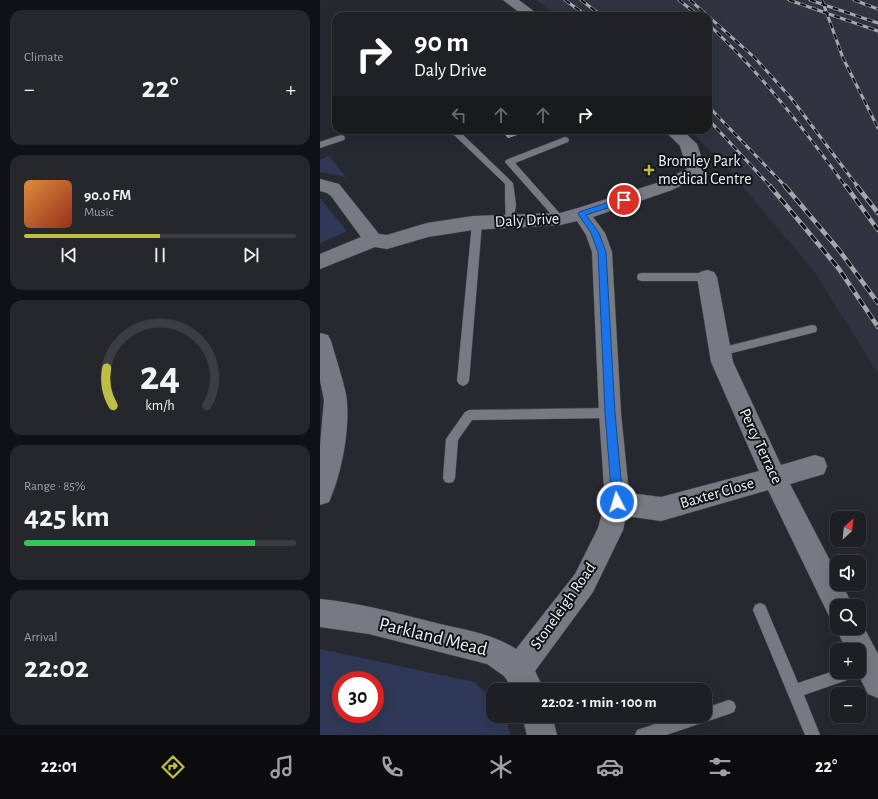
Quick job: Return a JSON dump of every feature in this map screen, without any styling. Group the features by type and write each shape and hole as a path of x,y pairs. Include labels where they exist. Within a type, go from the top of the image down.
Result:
{"street":[{"path":"510,0 527,12"},
{"name":"Daly Drive","path":"373,240 387,242 427,230 477,223 571,216 666,186 697,171 688,144 677,134"},
{"path":"320,185 333,188 337,192 373,240 320,262"},
{"name":"Stoneleigh Road","path":"523,679 584,583 610,530 617,502 610,413 602,252 595,233 571,216"},
{"name":"Percy Terrace","path":"707,278 722,362 774,477 835,599"},
{"path":"320,494 329,466 334,429 335,399 321,351"},
{"name":"Baxter Close","path":"617,502 661,509 815,466"},
{"name":"Parkland Mead","path":"320,613 369,620 492,650 505,658 523,679"},
{"path":"539,723 542,735"}],"lane":[{"path":"457,134 509,183 512,205 510,221"},
{"path":"320,145 341,138"},
{"path":"565,140 509,162 571,216"},
{"path":"462,382 477,223"},
{"path":"642,277 707,278"},
{"path":"720,352 812,329"},
{"path":"450,478 452,439 469,415 610,413"},
{"path":"760,610 813,735"},
{"path":"795,692 842,679"},
{"path":"712,713 729,707"},
{"path":"642,735 681,723"}],"shaded area":[{"path":"536,0 878,0 878,373 814,271 726,167 694,134 712,134 712,12 552,12"},
{"path":"329,156 346,177 320,172 320,160"},
{"path":"320,198 346,232 320,243"},
{"path":"320,649 474,682 486,693 486,723 507,723 510,735 320,735"}],"railway":[{"path":"565,0 582,12"},
{"path":"581,0 597,12"},
{"path":"679,0 694,12"},
{"path":"690,0 703,12"},
{"path":"789,0 827,13"},
{"path":"810,0 824,5"},
{"path":"822,0 824,5"},
{"path":"854,0 878,9"},
{"path":"824,5 878,23"},
{"path":"824,5 827,13"},
{"path":"827,13 878,31"},
{"path":"827,13 843,58 878,128"},
{"path":"712,20 754,57 791,98 858,187"},
{"path":"712,28 746,62 781,102 846,187"},
{"path":"712,110 786,187"},
{"path":"712,123 771,187"},
{"path":"770,186 839,269 878,327"},
{"path":"785,186 839,250 878,303"},
{"path":"846,186 878,230"},
{"path":"857,186 878,213"}],"place":[{"name":"Bromley Park medical Centre","path":"649,170"}],"route":[{"path":"617,502 610,413 602,252 595,233 582,214 624,200"}]}
